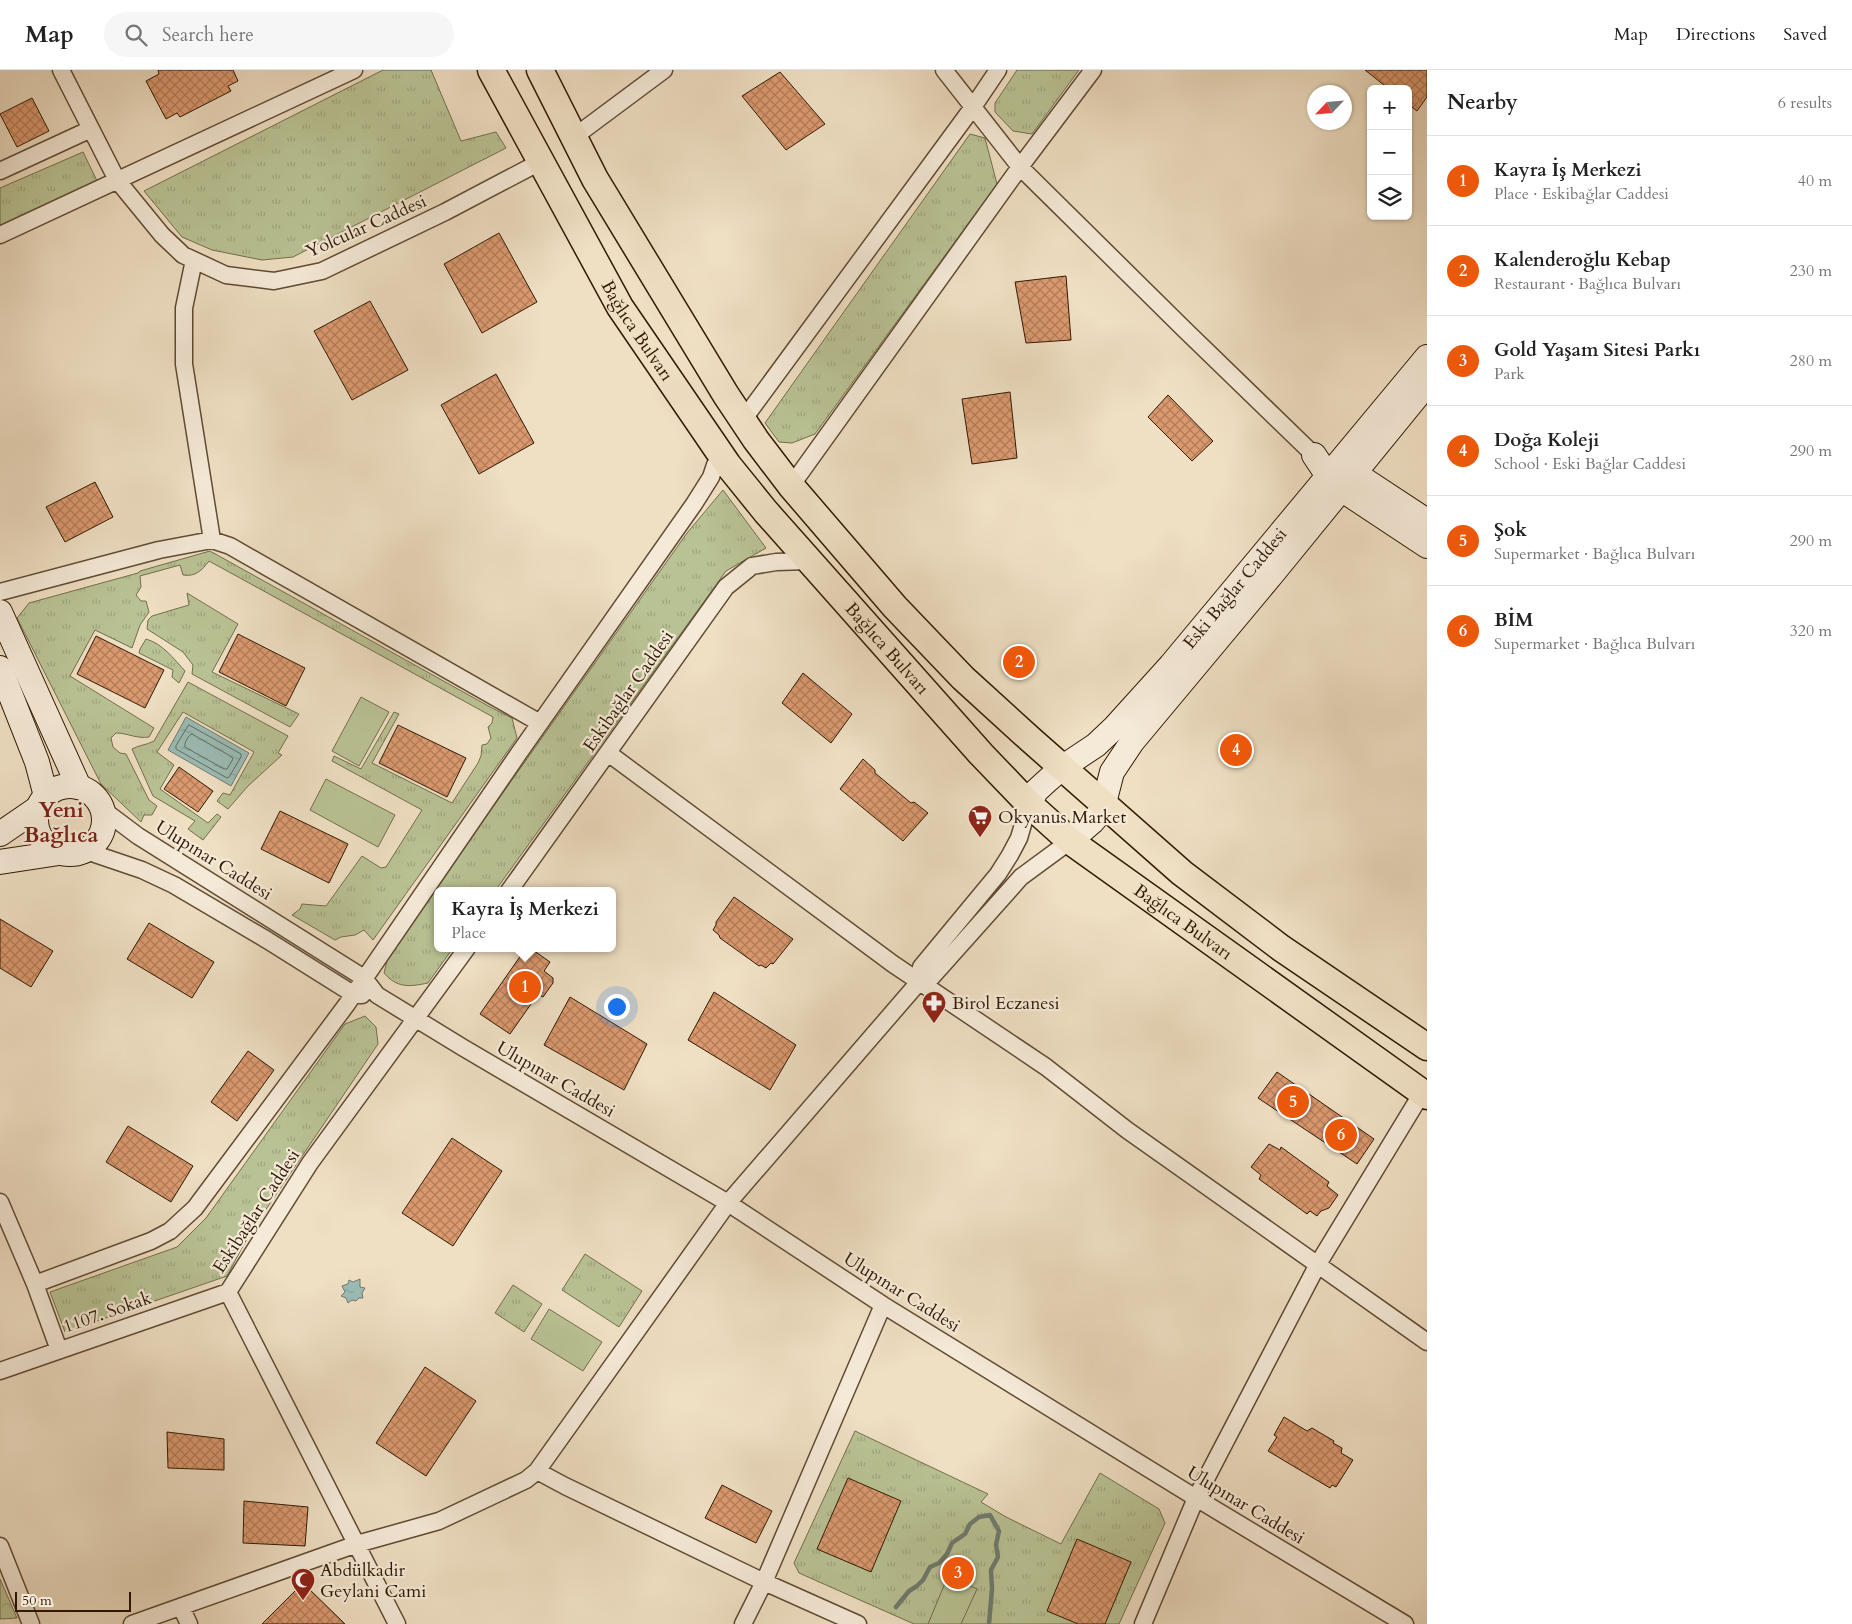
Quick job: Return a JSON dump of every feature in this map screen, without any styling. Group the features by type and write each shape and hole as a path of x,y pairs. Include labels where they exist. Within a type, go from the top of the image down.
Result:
{"main road":[{"name":"Bağlıca Bulvarı","path":"491,70 620,307 722,457 766,512 981,754 1029,804 1070,841 1425,1094"},
{"name":"Bağlıca Bulvarı","path":"540,70 595,178 743,420 791,486 895,607 964,678 1182,873 1281,948 1427,1047"}],"street":[{"name":"Yolcular Caddesi","path":"61,70 117,180 162,235 183,255 226,275 274,281 322,271 446,212 542,161"},
{"path":"0,235 354,70"},
{"path":"574,137 664,70"},
{"path":"944,70 1020,167 1184,329 1314,454 1341,474 1427,546"},
{"path":"743,420 973,107 998,70"},
{"path":"791,486 1092,70"},
{"path":"0,171 91,129"},
{"path":"194,260 184,308 184,364 212,540"},
{"name":"Eski Bağlar Caddesi","path":"1029,804 1036,791 1063,767 1096,745 1171,665 1341,474 1427,357"},
{"path":"132,1624 357,1544 439,1521 526,1480 537,1470 728,1203 919,982 931,978 1020,877 1070,841 1092,822 1104,803 1112,772 1132,742 1273,573 1341,474 1427,384"},
{"path":"35,1284 151,1241 170,1231 195,1208 353,994 694,504 722,457"},
{"path":"1341,474 1427,521"},
{"path":"0,592 159,550 212,540 230,546 540,723"},
{"name":"Eskibağlar Caddesi","path":"512,887 726,587 752,566 776,562 810,561"},
{"path":"0,612 79,787"},
{"path":"0,668 38,762 42,802 36,826 44,843 59,853"},
{"path":"608,753 919,982 1046,1067 1127,1130 1427,1342"},
{"path":"0,834 61,787 79,787 89,792 102,809 104,821 102,833 96,843 86,850 78,854 59,853 0,862"},
{"path":"919,982 921,967 998,874 1010,855 1019,838 1029,804"},
{"name":"Ulupınar Caddesi","path":"102,809 138,836 364,978 377,995 728,1203 883,1305 1405,1624"},
{"path":"86,850 142,870 174,885 268,940 353,994"},
{"name":"Eskibağlar Caddesi","path":"397,1624 228,1292 310,1163 464,952"},
{"name":"Ulupınar Caddesi","path":"353,994 377,995"},
{"path":"1143,1624 1196,1498 1318,1264 1425,1094"},
{"path":"0,1202 35,1284 59,1350"},
{"name":"1107. Sokak","path":"0,1371 228,1292"},
{"path":"743,1624 764,1582 883,1305"},
{"path":"537,1470 565,1486 764,1582 858,1624"},
{"path":"0,1546 31,1624"},
{"path":"182,1607 189,1624"}],"green space":[{"path":"383,70 431,70 461,141 496,132 506,148 293,257 262,260 212,250 182,237 144,191"},
{"path":"1017,70 1079,70 1032,134 1013,131 995,112 995,103"},
{"path":"970,134 985,138 997,184 815,434 792,443 779,442 765,423"},
{"path":"83,152 99,185 0,232 0,188"},
{"path":"723,490 766,548 726,571 498,887 438,887 490,811 687,533"},
{"path":"210,551 512,718 517,738 373,940 364,930 355,935 335,940 292,915 300,909 302,904 326,906 362,856 381,868 386,867 422,810 332,761 334,756 361,769 394,712 399,714 372,763 452,803 478,763 482,745 487,744 491,738 488,727 492,723 493,717 209,561 201,570 192,575 183,575 180,565 140,576 141,587 136,595 141,601 146,601 149,612 140,625 132,648 95,630 70,676 154,728 149,737 116,733 111,738 113,747 120,753 126,754 149,800 157,806 152,815 144,815 141,822 101,784 17,618 29,603"},
{"path":"187,593 238,624 212,672 299,714 290,727 192,674 193,665 183,652 147,629 148,620 152,616 189,605"},
{"path":"146,639 163,648 185,671 179,683 172,677 173,670 139,653"},
{"path":"188,682 288,736 278,753 282,755 248,786 228,809 217,801 223,793 230,795 254,752 183,712 157,752 174,765 160,789 208,823 217,814 221,817 203,840 188,829 195,821 153,796 132,749 154,741"},
{"path":"361,697 389,712 359,766 332,751"},
{"path":"326,779 395,815 378,847 310,810"},
{"path":"434,893 434,952 450,952 428,983 409,986 399,984 384,973 387,961"},
{"path":"365,1016 376,1027 378,1044 250,1233 227,1276 65,1332 50,1292 177,1247 206,1218 345,1024"},
{"path":"585,1254 642,1291 619,1327 562,1290"},
{"path":"513,1285 542,1304 524,1332 495,1313"},
{"path":"549,1309 602,1342 583,1371 531,1339"},
{"path":"855,1431 988,1494 981,1502 1006,1517 1061,1544 1100,1473 1159,1509 1165,1523 1119,1624 914,1624 799,1573 794,1563"},
{"path":"948,1576 977,1589 961,1624 928,1624"},
{"path":"0,1579 17,1618 0,1619"}],"water":[{"path":"186,717 249,753 231,786 168,750"},
{"path":"360,1279 360,1287 365,1288 362,1293 363,1298 359,1298 356,1301 352,1300 348,1303 346,1298 341,1296 345,1292 342,1286 348,1284 349,1280 353,1282"}],"building":[{"path":"158,70 233,70 238,81 228,86 231,91 180,117 177,113 166,119 146,81 159,74"},
{"path":"1365,70 1427,70 1427,97 1417,111 1412,107 1412,85 1384,85"},
{"path":"780,72 825,124 786,150 742,96"},
{"path":"32,98 49,131 17,147 0,114"},
{"path":"499,233 537,302 482,333 444,264"},
{"path":"1066,276 1071,340 1026,343 1015,282"},
{"path":"370,301 408,370 352,400 314,331"},
{"path":"496,374 534,443 479,474 441,405"},
{"path":"1010,392 1017,458 972,464 962,399"},
{"path":"1168,395 1213,441 1192,461 1148,417"},
{"path":"95,482 113,517 65,542 46,507"},
{"path":"238,634 305,668 286,706 219,672"},
{"path":"96,636 164,670 145,708 77,674"},
{"path":"803,673 852,714 831,743 782,703"},
{"path":"398,725 466,758 447,797 379,763"},
{"path":"863,759 875,770 875,773 911,803 914,802 928,813 903,841 840,789"},
{"path":"179,767 213,791 198,812 164,789"},
{"path":"280,811 348,844 329,883 261,849"},
{"path":"734,897 793,939 773,964 771,963 766,968 761,965 759,966 720,938 713,930 716,922"},
{"path":"0,919 53,951 31,987 0,968"},
{"path":"149,923 214,962 192,998 127,959"},
{"path":"523,952 536,952 550,962 544,971 553,978 553,983 543,997 538,994 510,1034 480,1014"},
{"path":"714,992 796,1045 770,1090 688,1040"},
{"path":"570,997 647,1044 624,1090 544,1045"},
{"path":"248,1051 274,1070 237,1121 211,1102"},
{"path":"1277,1072 1374,1139 1357,1164 1258,1098"},
{"path":"128,1126 193,1166 171,1202 106,1162"},
{"path":"452,1138 502,1171 453,1246 402,1213"},
{"path":"1269,1144 1280,1150 1281,1147 1329,1182 1327,1186 1338,1195 1329,1208 1321,1211 1317,1216 1310,1211 1307,1214 1259,1179 1261,1175 1251,1167"},
{"path":"425,1367 476,1401 426,1476 376,1443"},
{"path":"1284,1417 1307,1431 1312,1428 1334,1441 1333,1443 1342,1448 1341,1453 1353,1460 1336,1487 1332,1485 1330,1488 1268,1451 1277,1437 1274,1435"},
{"path":"167,1432 224,1439 224,1470 168,1468"},
{"path":"848,1478 901,1501 871,1572 817,1549"},
{"path":"722,1485 772,1511 756,1543 705,1518"},
{"path":"244,1501 308,1507 305,1546 243,1543"},
{"path":"1077,1539 1131,1562 1105,1624 1078,1624 1047,1611"},
{"name":"Abdülkadir Geylani Cami","path":"303,1583 345,1624 262,1624"}],"waterway":[{"path":"896,1607 909,1591 923,1580 930,1567 939,1563 947,1554 952,1543 965,1534 970,1524 979,1517 990,1515 999,1531 996,1545 998,1557 991,1570 992,1589 989,1624"}],"place":[{"name":"Kalenderoğlu Kebap","path":"1019,662"},
{"name":"Doğa Koleji","path":"1236,750"},
{"name":"Okyanus Market","path":"980,838"},
{"name":"Kayra İş Merkezi","path":"525,987"},
{"name":"Birol Eczanesi","path":"934,1024"},
{"name":"Şok","path":"1293,1102"},
{"name":"BİM","path":"1341,1135"},
{"name":"Gold Yaşam Sitesi Parkı","path":"958,1573"},
{"name":"Abdülkadir Geylani Cami","path":"303,1601"}],"district":[{"name":"Yeni Bağlıca","path":"61,822"}]}
